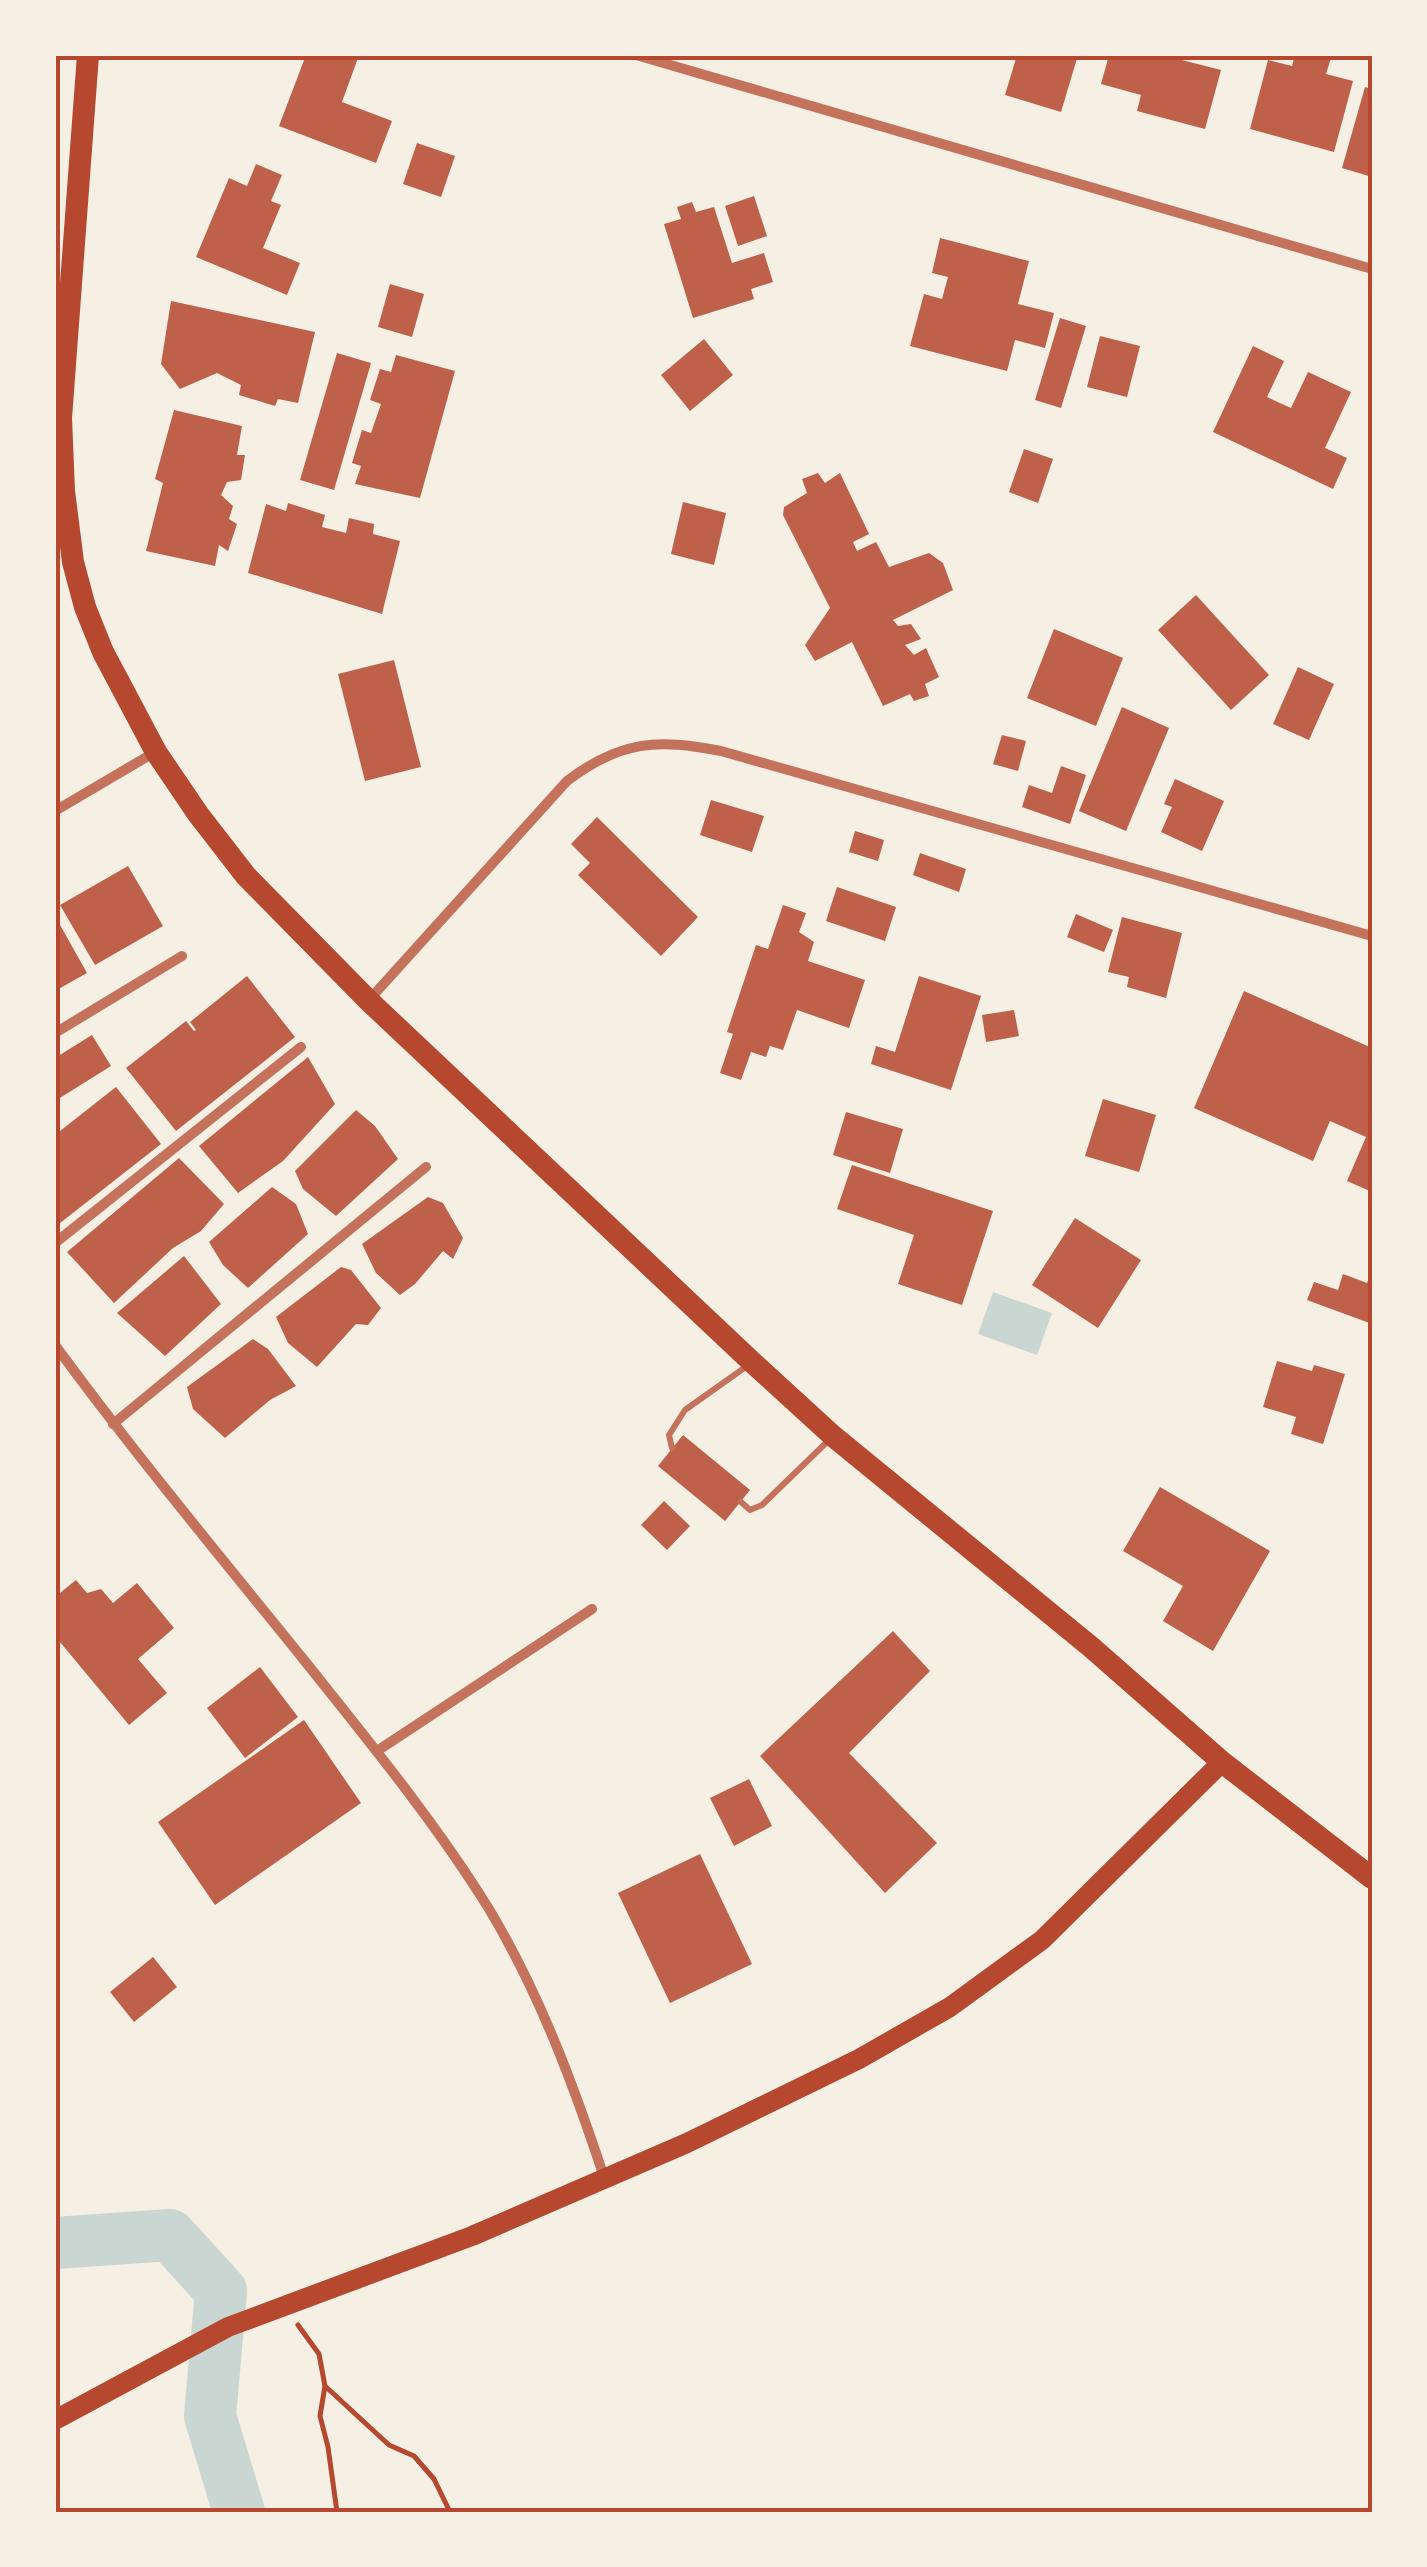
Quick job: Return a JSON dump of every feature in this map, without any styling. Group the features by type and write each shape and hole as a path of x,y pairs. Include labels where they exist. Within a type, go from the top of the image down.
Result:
{"main road":[{"path":"88,55 58,419 64,491 73,562 85,608 156,752 246,876 368,1001 752,1362 834,1436 1091,1646 1222,1762 1372,1878"},
{"path":"55,2420 228,2327 472,2236 605,2180 859,2058 950,2007 1042,1940 1222,1762"}],"street":[{"path":"636,55 1372,269"},
{"path":"368,1001 567,781 598,758 673,742 722,750 1372,936"},
{"path":"55,810 156,752"},
{"path":"55,1033 182,956"},
{"path":"55,1243 300,1047"},
{"path":"112,1424 426,1167"},
{"path":"55,1346 112,1424 377,1751 488,1908 533,1991 569,2070 605,2180"},
{"path":"377,1751 592,1610"}],"lane":[{"path":"672,1448 668,1436 685,1410 752,1362"},
{"path":"740,1502 750,1510 762,1505 834,1436"}],"path":[{"path":"286,2306 319,2354 324,2386 320,2416 337,2512"},
{"path":"324,2386 389,2444 414,2456 434,2480 450,2512"}],"shaded area":[{"path":"993,1292 1052,1313 1037,1355 978,1334"}],"building":[{"path":"306,55 359,55 342,102 392,121 376,163 279,126"},
{"path":"1017,55 1078,55 1061,112 1005,95"},
{"path":"1109,55 1183,55 1182,60 1221,70 1205,129 1137,111 1141,95 1101,84"},
{"path":"1295,55 1332,55 1326,74 1353,81 1334,152 1250,129 1268,60 1292,66"},
{"path":"1365,87 1372,89 1372,177 1342,168"},
{"path":"417,143 455,156 441,197 403,184"},
{"path":"256,164 282,175 271,201 281,205 263,248 300,263 287,295 196,257 229,178 247,186"},
{"path":"754,196 767,236 738,246 725,206"},
{"path":"692,202 696,212 714,207 732,263 764,253 773,282 751,289 754,299 693,318 664,224 681,219 677,207"},
{"path":"940,238 1029,261 1018,304 1054,313 1045,348 1015,340 1007,371 910,346 924,294 942,299 948,277 932,273"},
{"path":"390,284 424,294 412,337 378,327"},
{"path":"171,301 315,332 298,403 278,399 275,406 239,395 241,385 217,373 180,389 161,364"},
{"path":"1060,318 1086,326 1061,408 1035,400"},
{"path":"1100,336 1140,346 1127,397 1087,387"},
{"path":"704,339 733,375 690,411 661,375"},
{"path":"1253,346 1284,361 1267,397 1291,408 1308,372 1351,392 1325,448 1347,458 1333,489 1213,432"},
{"path":"337,353 371,363 334,490 300,480"},
{"path":"396,355 455,371 420,498 355,484 361,466 352,463 362,430 371,433 381,404 370,400 380,369 391,372"},
{"path":"174,410 242,426 237,455 245,455 241,480 227,482 221,495 233,506 229,519 237,524 228,551 219,545 215,566 146,551 163,483 155,479"},
{"path":"1024,449 1053,459 1038,503 1009,492"},
{"path":"818,473 825,483 840,473 869,534 853,542 857,551 876,542 889,567 929,553 943,563 953,590 893,620 898,626 911,624 921,639 905,645 914,655 926,648 939,677 925,684 929,696 914,701 910,694 883,706 852,642 815,661 805,645 830,608 783,515 784,507 807,493 802,479"},
{"path":"683,502 726,513 714,565 671,554"},
{"path":"288,503 325,515 322,527 346,533 349,518 374,524 373,534 400,541 382,614 248,573 266,504 286,511"},
{"path":"1196,595 1269,675 1231,710 1158,630"},
{"path":"1054,629 1123,658 1096,726 1027,698"},
{"path":"394,660 421,767 365,781 338,674"},
{"path":"1298,667 1334,684 1309,740 1273,724"},
{"path":"1122,707 1169,728 1126,831 1079,811"},
{"path":"1002,735 1026,741 1018,771 993,764"},
{"path":"1061,766 1086,775 1070,824 1022,807 1029,785 1052,793"},
{"path":"1175,779 1224,801 1202,851 1161,832 1172,807 1164,804"},
{"path":"711,800 764,816 752,852 700,835"},
{"path":"597,817 698,917 661,956 578,875 590,863 571,844"},
{"path":"855,831 884,840 878,861 849,852"},
{"path":"920,853 966,869 959,892 913,875"},
{"path":"128,866 163,926 95,965 60,905"},
{"path":"837,887 896,907 885,941 826,921"},
{"path":"783,905 806,913 799,932 814,942 808,961 865,980 849,1028 797,1010 783,1050 770,1046 766,1057 751,1052 741,1080 720,1073 733,1034 727,1032 756,945 768,949"},
{"path":"1076,914 1113,930 1104,952 1067,937"},
{"path":"55,916 87,973 55,991"},
{"path":"1122,917 1182,933 1166,998 1127,987 1129,977 1108,972"},
{"path":"247,976 295,1037 176,1131 126,1068 186,1021 196,1030 190,1022"},
{"path":"919,976 981,996 951,1090 871,1064 876,1046 895,1052"},
{"path":"1244,991 1372,1048 1372,1192 1347,1181 1366,1137 1330,1121 1313,1161 1194,1108"},
{"path":"1014,1010 1019,1036 986,1042 982,1015"},
{"path":"92,1035 111,1066 55,1101 55,1058"},
{"path":"308,1057 335,1104 283,1161 238,1193 199,1146"},
{"path":"116,1087 161,1144 55,1227 55,1135"},
{"path":"1103,1099 1156,1115 1139,1172 1085,1156"},
{"path":"356,1110 375,1126 398,1159 336,1216 303,1189 295,1171"},
{"path":"846,1112 903,1129 890,1173 833,1155"},
{"path":"179,1158 224,1204 201,1231 173,1248 114,1303 67,1252"},
{"path":"852,1165 993,1211 962,1305 898,1284 914,1235 837,1209"},
{"path":"272,1187 296,1204 308,1234 248,1288 223,1265 209,1242"},
{"path":"428,1197 443,1203 463,1238 453,1259 443,1251 415,1284 400,1295 376,1273 362,1244"},
{"path":"1075,1218 1141,1260 1098,1328 1032,1285"},
{"path":"184,1256 221,1304 165,1356 117,1313"},
{"path":"341,1267 351,1270 381,1308 368,1325 356,1324 317,1367 288,1343 276,1317"},
{"path":"1372,1270 1372,1324 1307,1300 1314,1282 1338,1290 1343,1274 1367,1283"},
{"path":"253,1339 268,1349 296,1386 270,1400 225,1438 193,1409 187,1387"},
{"path":"1277,1361 1312,1371 1314,1365 1345,1374 1323,1444 1291,1434 1296,1417 1263,1407"},
{"path":"683,1435 750,1490 725,1521 658,1466"},
{"path":"1160,1487 1270,1551 1213,1651 1163,1621 1183,1586 1123,1551"},
{"path":"664,1501 690,1526 667,1550 641,1525"},
{"path":"76,1580 87,1593 101,1589 113,1603 137,1583 174,1628 138,1659 167,1693 129,1725 55,1636 55,1597"},
{"path":"893,1631 930,1671 849,1753 937,1843 885,1893 760,1756"},
{"path":"260,1667 298,1717 245,1758 207,1708"},
{"path":"304,1720 361,1803 215,1905 158,1822"},
{"path":"749,1779 772,1826 734,1846 710,1798"},
{"path":"700,1854 752,1964 670,2003 618,1893"},
{"path":"153,1957 177,1987 134,2022 110,1992"}],"waterway":[{"path":"55,2243 170,2235 221,2291 210,2416 239,2512"}]}
